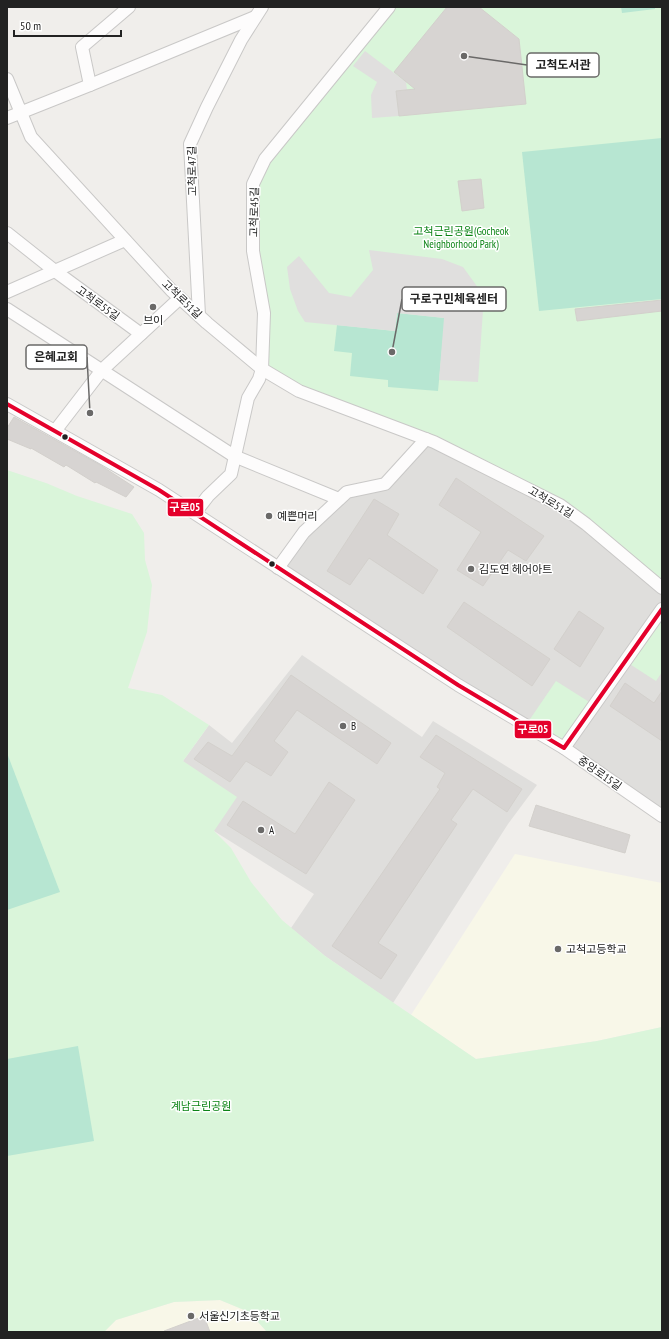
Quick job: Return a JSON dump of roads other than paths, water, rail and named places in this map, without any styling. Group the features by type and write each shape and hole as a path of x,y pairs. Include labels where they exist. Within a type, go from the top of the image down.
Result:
{"street":[{"path":"90,85 82,47 129,7"},
{"name":"고척로45길","path":"195,513 208,496 231,474 248,398 259,380 262,370 264,312 253,251 253,184 265,159 389,7"},
{"name":"고척로47길","path":"7,118 90,85 258,12"},
{"name":"고척로47길","path":"199,316 190,144 241,40 258,12"},
{"name":"고척로51길","path":"7,79 31,137 171,290 262,370 299,390 426,439 560,505 586,524 662,588"},
{"name":"고척로55길","path":"7,233 55,271 141,334"},
{"path":"7,292 125,240"},
{"path":"55,431 102,370 180,298"},
{"path":"7,309 234,456 340,499"},
{"name":"중앙로15길","path":"7,404 159,490 458,685 564,748 662,816"},
{"path":"278,568 304,532 347,492 385,484 426,439"},
{"path":"564,748 662,609"}],"place":[{"name":"고척도서관","path":"464,56"},
{"name":"브이","path":"153,307"},
{"name":"구로구민체육센터","path":"392,352"},
{"name":"은혜교회","path":"90,413"},
{"name":"예쁜머리","path":"269,516"},
{"name":"김도연 헤어아트","path":"471,569"},
{"name":"B","path":"343,726"},
{"name":"A","path":"261,830"},
{"name":"고척고등학교","path":"558,949"},
{"name":"서울신기초등학교","path":"191,1316"}],"park label":[{"name":"고척근린공원(Gocheok Neighborhood Park)","path":"461,237"},
{"name":"계남근린공원","path":"201,1106"}]}
